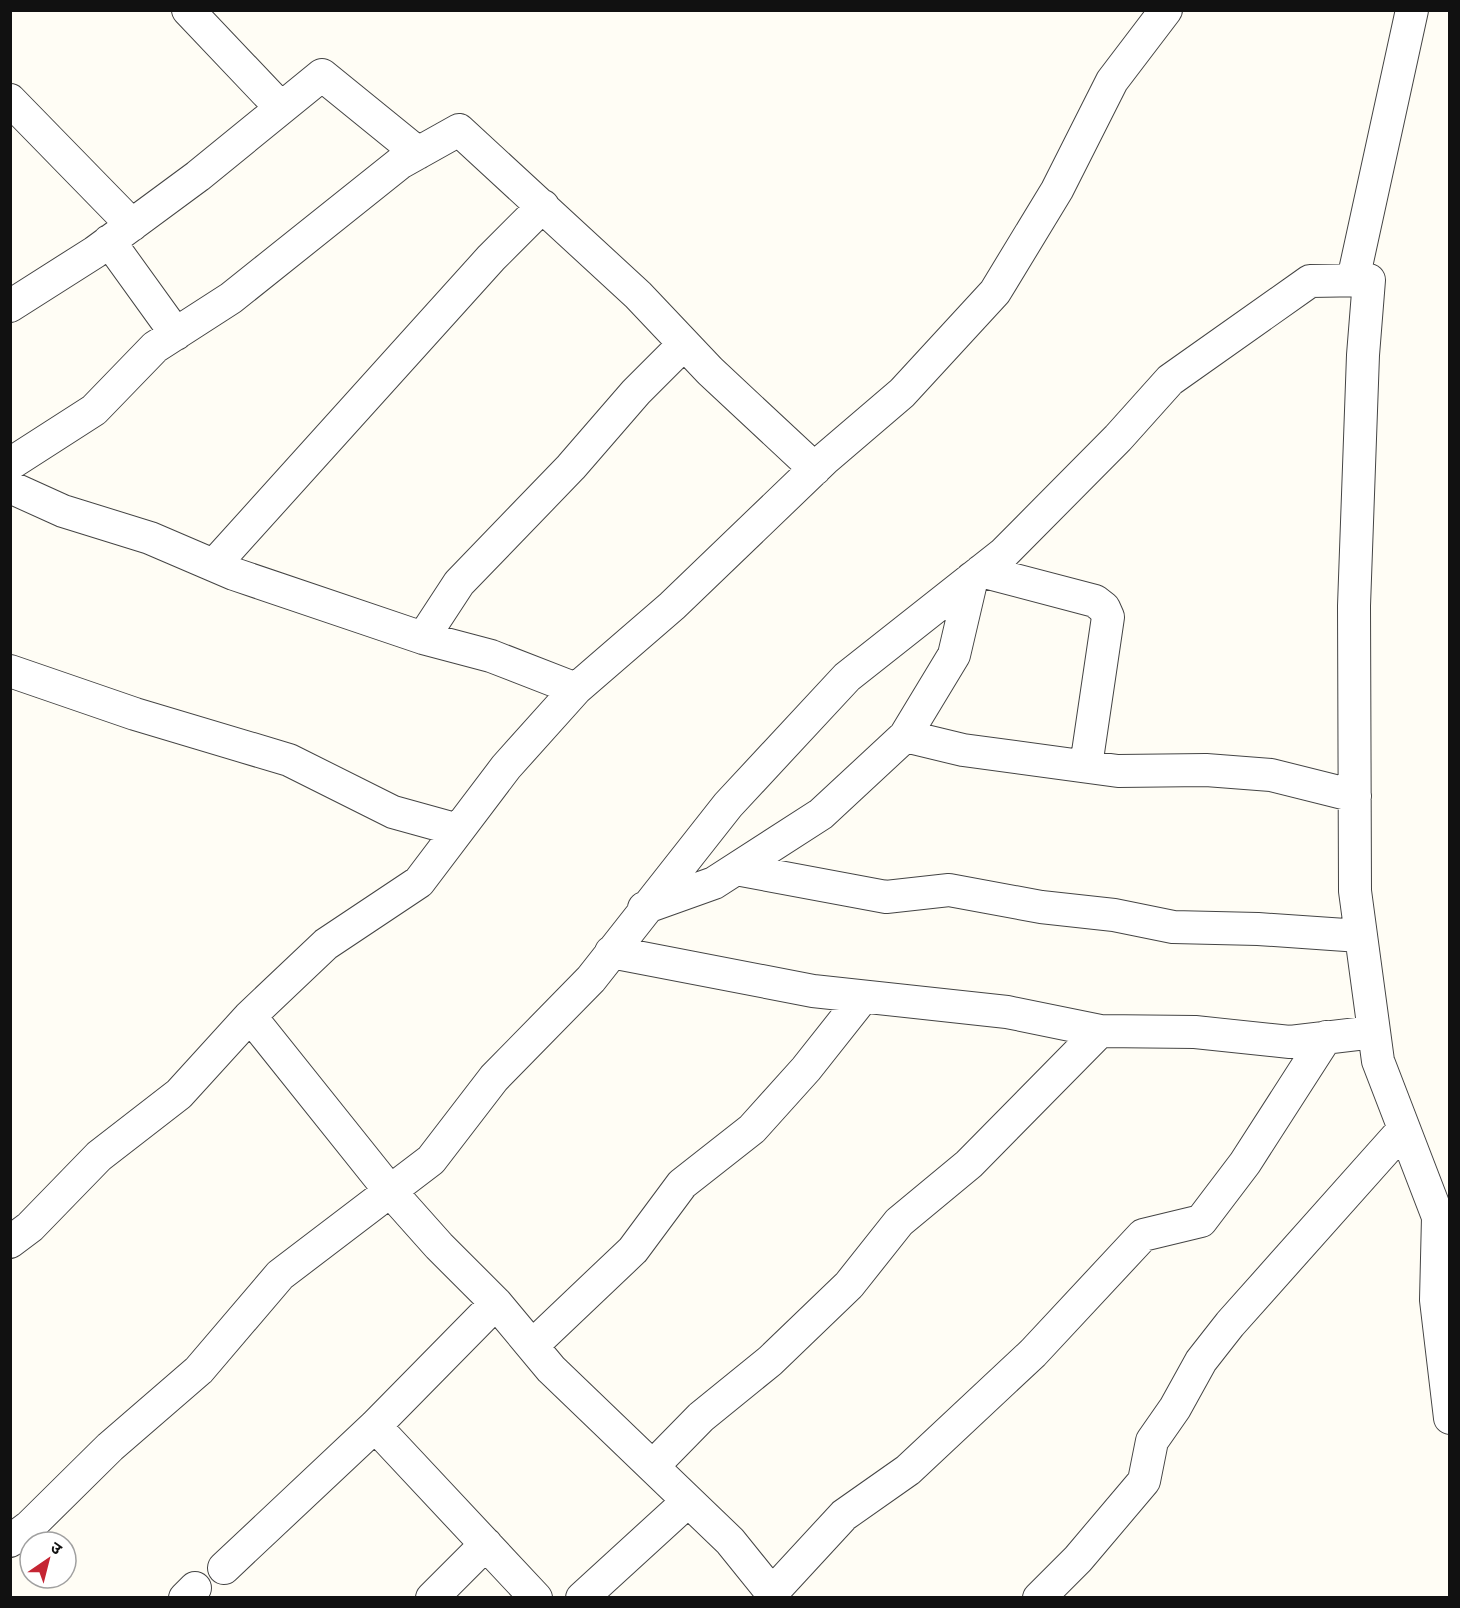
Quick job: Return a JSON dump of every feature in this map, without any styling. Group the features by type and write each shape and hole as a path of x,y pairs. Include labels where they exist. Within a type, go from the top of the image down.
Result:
{"street":[{"path":"188,10 281,108"},
{"path":"10,1242 30,1227 99,1156 179,1094 250,1016 326,944 419,882 506,767 576,689 672,606 815,469 902,393 995,292 1058,190 1112,81 1166,10"},
{"path":"1353,280 1412,10"},
{"path":"10,306 121,233 198,176 322,75 418,153"},
{"path":"10,100 121,233 176,334"},
{"path":"10,464 94,410 155,347 231,298 400,163 459,130 638,295 710,371 815,469"},
{"path":"214,565 388,375 491,258 543,206"},
{"path":"10,1541 30,1526 110,1447 199,1370 280,1275 431,1160 494,1078 591,979 644,908 728,806 847,677 1004,553 1118,438 1170,380 1310,281 1369,280 1363,356 1354,606 1355,891 1378,1061 1438,1217 1436,1300 1449,1418"},
{"path":"423,638 459,583 571,467 636,392 684,344"},
{"path":"10,487 63,511 150,538 214,565 423,638 491,656 576,689"},
{"path":"644,908 714,883 821,814 904,736 954,655 976,575"},
{"path":"976,575 1095,601 1104,608 1108,617 1086,766"},
{"path":"10,672 135,714 289,760 393,812 458,830"},
{"path":"904,736 963,750 1118,771 1206,770 1271,775 1355,796"},
{"path":"736,869 886,897 949,890 1041,907 1113,915 1173,927 1258,928 1360,936"},
{"path":"611,952 813,991 1007,1012 1100,1030 1195,1032 1290,1042 1374,1032"},
{"path":"532,1346 633,1250 682,1184 752,1130 806,1069 863,998"},
{"path":"250,1016 390,1191 439,1246 496,1303 551,1369 730,1541 774,1595 844,1515 908,1470 1033,1353 1143,1234 1201,1221 1251,1154 1326,1037"},
{"path":"652,1466 701,1417 770,1360 841,1292 899,1222 969,1164 1100,1030"},
{"path":"1039,1598 1078,1559 1144,1481 1152,1441 1175,1408 1201,1361 1230,1324 1403,1130"},
{"path":"224,1568 375,1426 496,1303"},
{"path":"375,1426 536,1598"},
{"path":"582,1598 687,1502"},
{"path":"432,1598 486,1544"}]}
